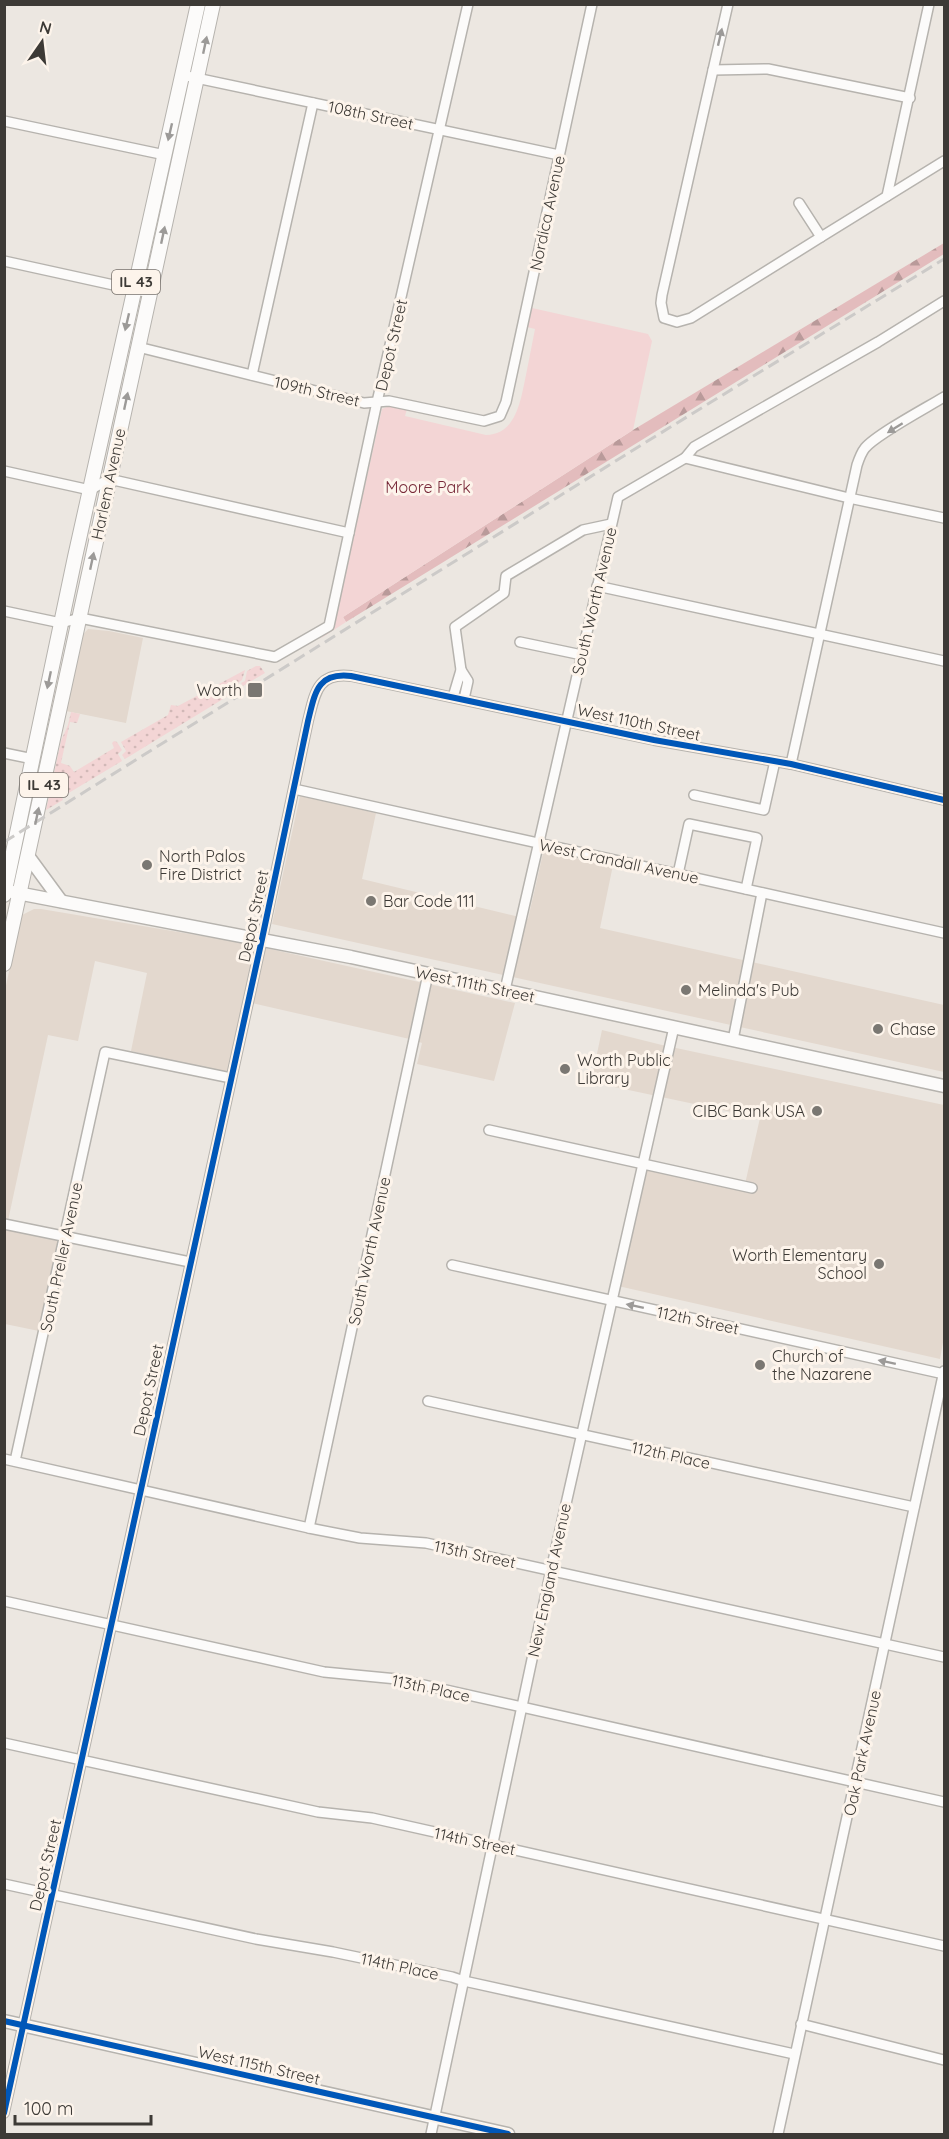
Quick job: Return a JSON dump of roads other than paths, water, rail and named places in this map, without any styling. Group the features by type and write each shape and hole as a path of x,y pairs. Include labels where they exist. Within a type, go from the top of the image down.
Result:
{"main road":[{"name":"Harlem Avenue","path":"5,892 90,490 198,4"},
{"name":"Harlem Avenue","path":"4,964 213,4"},
{"path":"28,856 61,901"},
{"name":"West 111th Street","path":"5,892 262,939 945,1086"},
{"name":"West 115th Street","path":"4,2021 508,2134"}],"street":[{"name":"Depot Street","path":"80,618 275,657 329,626 377,402 468,4"},
{"name":"Nordica Avenue","path":"496,418 500,416 506,402 592,4"},
{"path":"728,4 662,295 664,318 676,322 691,318 945,161"},
{"path":"887,196 929,4"},
{"path":"713,70 768,69 909,98"},
{"name":"108th Street","path":"182,75 559,155"},
{"path":"252,375 313,103"},
{"path":"4,121 165,154"},
{"path":"799,203 821,237"},
{"path":"5,262 150,293"},
{"name":"South Worth Avenue","path":"505,990 618,497 685,458 694,447 945,301"},
{"name":"109th Street","path":"138,347 364,403 389,401 484,422 496,418"},
{"path":"791,764 857,465 866,446 945,397"},
{"path":"685,458 849,498 945,518"},
{"path":"4,471 90,490 110,479 349,533"},
{"path":"453,697 461,670 455,627 504,593 506,576 583,530 611,524"},
{"path":"597,586 945,661"},
{"path":"4,611 62,623 80,618"},
{"path":"520,642 582,655"},
{"path":"461,670 468,681 464,699"},
{"name":"West 110th Street","path":"327,678 336,675 351,676 654,740 791,764 945,800"},
{"name":"Depot Street","path":"4,2113 315,692 327,678"},
{"path":"4,753 33,759"},
{"path":"694,795 764,810 775,761"},
{"name":"West Crandall Avenue","path":"294,789 945,933"},
{"path":"678,874 689,824 758,838 746,889"},
{"path":"733,1040 762,893"},
{"name":"South Worth Avenue","path":"309,1528 428,974"},
{"name":"New England Avenue","path":"431,2134 551,1570 674,1027"},
{"name":"South Preller Avenue","path":"15,1461 105,1052 231,1078"},
{"path":"489,1130 752,1188"},
{"path":"4,1224 190,1262"},
{"name":"112th Street","path":"452,1265 944,1373"},
{"name":"Oak Park Avenue","path":"778,2134 944,1373"},
{"name":"112th Place","path":"428,1401 914,1507"},
{"name":"113th Street","path":"4,1459 309,1528 360,1538 426,1543 945,1657"},
{"name":"113th Place","path":"4,1601 324,1672 397,1679 945,1802"},
{"name":"114th Street","path":"4,1743 318,1812 372,1818 493,1844 945,1946"},
{"name":"114th Place","path":"4,1884 256,1940 355,1956 794,2054"},
{"path":"801,2024 945,2060"}],"railway":[{"path":"4,842 944,259"}],"place":[{"name":"Worth","path":"255,690"},
{"name":"North Palos Fire District","path":"147,865"},
{"name":"Bar Code 111","path":"371,901"},
{"name":"Melinda's Pub","path":"686,990"},
{"name":"Chase","path":"878,1029"},
{"name":"Worth Public Library","path":"565,1069"},
{"name":"CIBC Bank USA","path":"817,1111"},
{"name":"Worth Elementary School","path":"879,1264"},
{"name":"Church of the Nazarene","path":"760,1365"}],"park label":[{"name":"Moore Park","path":"428,487"}]}
